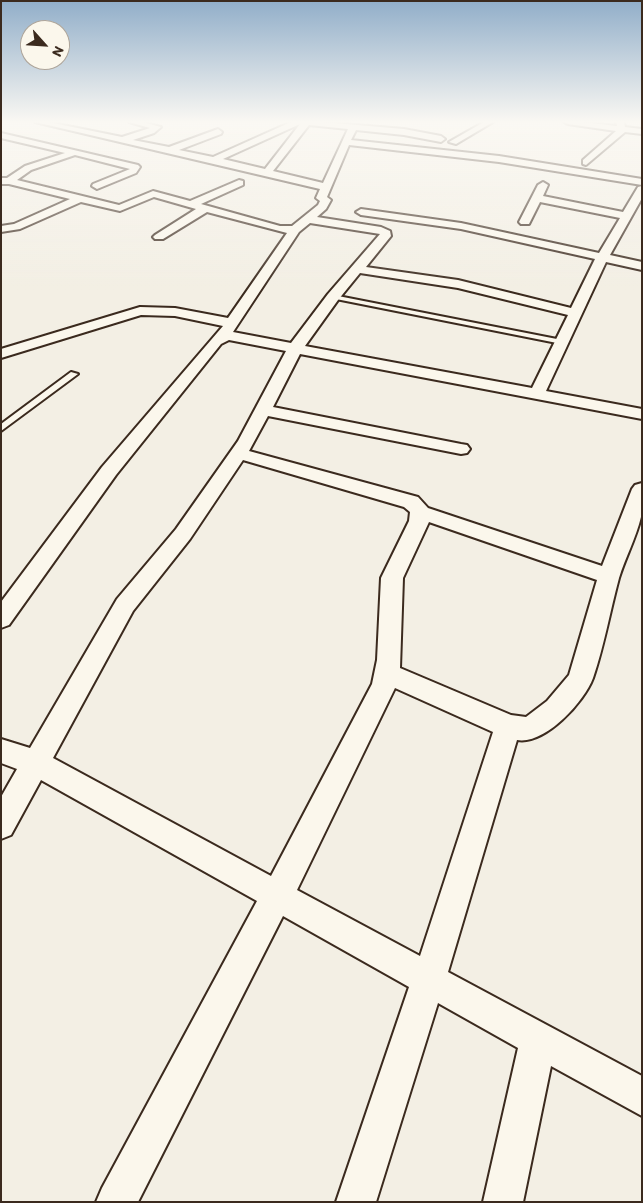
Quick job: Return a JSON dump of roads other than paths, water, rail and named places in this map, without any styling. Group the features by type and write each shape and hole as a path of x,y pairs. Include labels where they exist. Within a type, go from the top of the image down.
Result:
{"street":[{"path":"97,186 115,178"},
{"path":"290,178 325,186"},
{"path":"1,620 109,471 227,330 326,200 321,198 329,178"},
{"path":"524,222 547,178"},
{"path":"617,178 642,182"},
{"path":"1,825 125,605 183,534 247,441 294,350 332,297 385,236 384,231 314,216 280,229 152,194 120,208 5,181"},
{"path":"192,204 239,183"},
{"path":"537,394 602,258 642,189"},
{"path":"1,229 16,227 81,198"},
{"path":"536,198 627,216"},
{"path":"159,237 206,208"},
{"path":"350,211 461,226 642,266"},
{"path":"357,269 458,284 576,313"},
{"path":"1,354 140,311 160,310 177,312 227,330 230,336 294,350 641,413"},
{"path":"264,410 461,450"},
{"path":"116,1202 277,896 384,686 387,673 392,578 419,522 420,512 418,506 411,502 237,453"},
{"path":"387,673 508,726 524,729 539,724 572,691 585,667 609,576 642,489"},
{"path":"420,512 609,576"},
{"path":"356,1202 429,979 508,726"},
{"path":"1,751 36,763 642,1097"},
{"path":"503,1202 538,1040"}],"lane":[{"path":"332,297 562,342"},
{"path":"1,428 74,374"}]}
